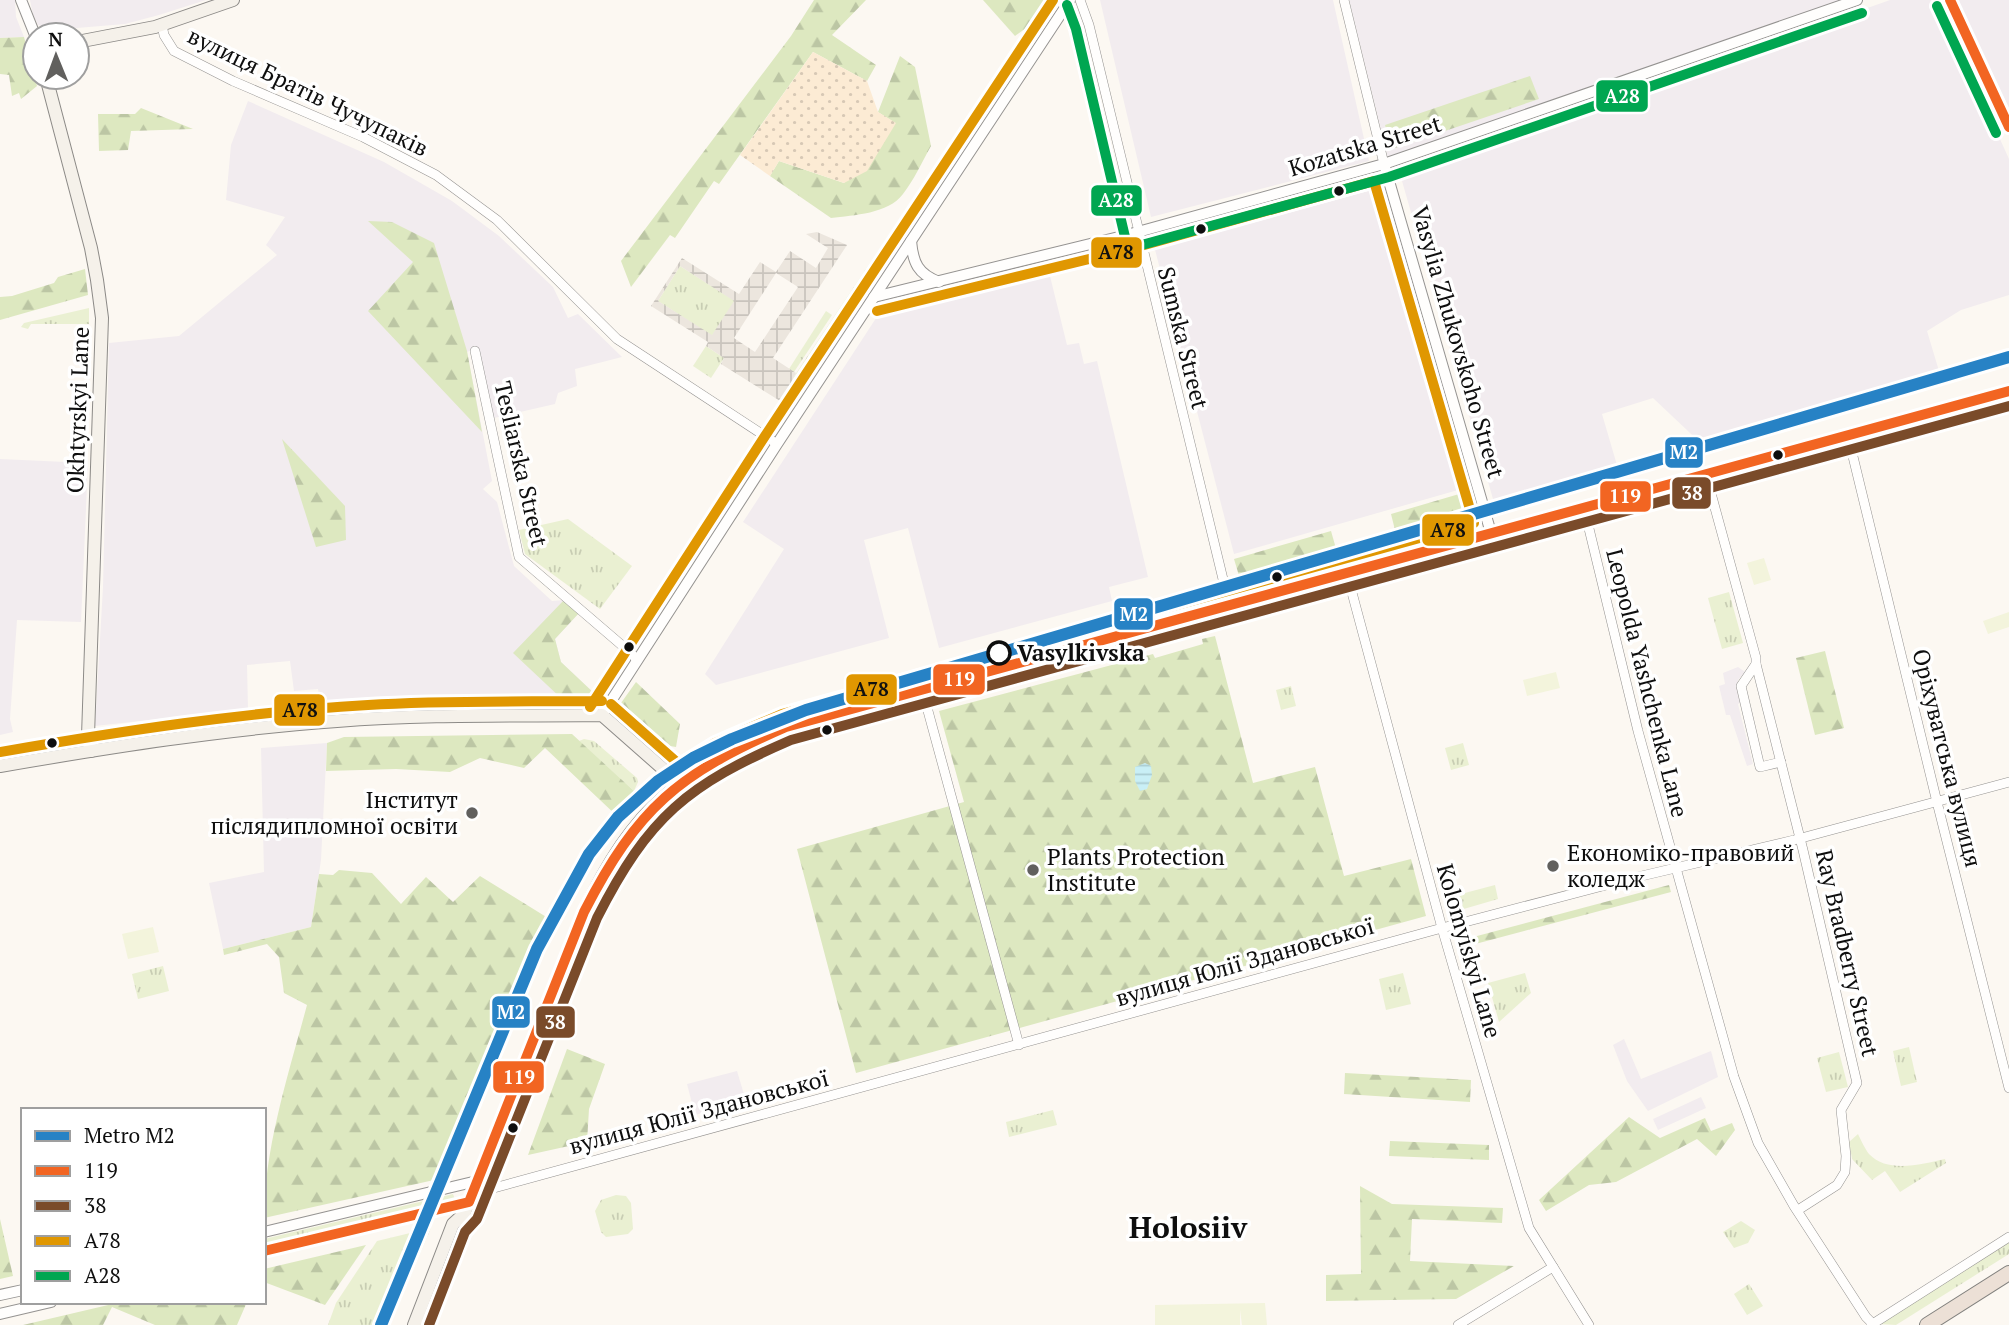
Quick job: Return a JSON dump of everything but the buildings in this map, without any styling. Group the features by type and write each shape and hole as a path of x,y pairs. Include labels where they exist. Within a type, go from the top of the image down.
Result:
{"highway":[{"path":"1927,1325 2009,1273"}],"main road":[{"path":"91,39 162,25 233,0"},
{"name":"Okhtyrskyi Lane","path":"50,91 90,248 102,318 88,736 91,751"},
{"path":"414,1325 453,1224 466,1208 584,912 603,871 635,824 678,782 721,756 786,727 2009,391"},
{"path":"0,766 91,751 336,721 602,715 678,782"},
{"path":"426,1325 468,1223 466,1208"}],"street":[{"path":"21,0 29,21"},
{"path":"602,715 1070,0"},
{"name":"Sumska Street","path":"1080,0 1229,604"},
{"name":"Vasylia Zhukovskoho Street","path":"1344,0 1384,164 1491,533"},
{"name":"Kozatska Street","path":"874,297 1138,232 1384,164 1857,0"},
{"path":"1950,0 2009,127"},
{"name":"вулиця Братів Чучупаків","path":"162,25 164,35 174,51 233,81 363,136 436,175 497,220 617,339 777,444"},
{"path":"911,241 916,268 925,277 939,282"},
{"name":"Tesliarska Street","path":"475,351 519,557 637,661"},
{"name":"Оріхуватська вулиця","path":"1848,436 2009,1088"},
{"name":"Ray Bradberry Street","path":"1706,475 1800,838 1857,1083 1842,1110 1845,1172 1837,1185 1798,1210"},
{"name":"Leopolda Yashchenka Lane","path":"1584,508 1615,643 1734,1077 1758,1143 1872,1325"},
{"name":"Kolomyiskyi Lane","path":"1347,574 1442,928 1529,1228 1589,1325"},
{"path":"1756,664 1741,686 1760,767 1781,762"},
{"path":"922,689 1019,1045"},
{"name":"вулиця Юлії Здановської","path":"466,1208 494,1188 1442,928 1937,803 2009,782"},
{"path":"266,1232 477,1181 494,1188"},
{"path":"266,1251 466,1208"},
{"path":"1872,1325 2009,1237"},
{"path":"1458,1325 1553,1267"},
{"path":"0,1295 21,1290"},
{"path":"0,1314 42,1304"}],"shaded area":[{"path":"0,0 15,0 21,37 0,38"},
{"path":"30,0 206,0 125,24 91,27 91,21 36,21"},
{"path":"1100,0 1333,0 1369,161 1151,217"},
{"path":"1349,0 1841,0 1388,158"},
{"path":"1890,0 1937,0 2009,159 2009,295 1961,310 1927,331 1939,371 1860,396 1859,409 1707,449 1653,398 1602,414 1619,472 1495,506 1400,174"},
{"path":"1956,0 2009,0 2009,108"},
{"path":"248,101 384,162 452,201 499,236 553,287 568,318 578,314 622,357 575,369 577,386 558,393 555,404 494,418 477,348 467,352 492,481 483,489 497,502 514,566 552,601 564,600 579,613 555,639 561,662 596,695 591,701 320,703 318,689 294,691 290,661 247,665 248,709 95,726 103,587 109,343 179,336 277,255 266,245 285,217 226,200 231,145"},
{"path":"1380,182 1465,488 1234,554 1153,242"},
{"path":"817,232 847,245 773,358 796,373 793,378 799,382 785,404 721,364 724,358 706,346 708,342 651,306 682,258 739,294 760,262 776,272 790,251 816,268 828,248 806,234","holes":["680,266 734,301 712,335 658,301","776,273 798,287 755,352 734,338"]},
{"path":"1048,268 1067,345 1079,343 1084,364 1097,361 1148,577 1109,587 1112,601 939,648 908,528 864,540 889,638 716,685 705,674 784,549 743,522 882,309"},
{"path":"0,459 88,463 81,622 17,620 10,719 13,732 0,735"},
{"path":"1738,667 1745,672 1738,680 1737,690 1753,764 1747,766 1730,715 1726,715 1719,686 1725,684 1723,673"},
{"path":"327,743 321,860 311,927 223,949 209,883 264,872 261,748"},
{"path":"1624,1039 1641,1079 1711,1051 1718,1077 1648,1111 1627,1081 1613,1045"},
{"path":"737,1071 746,1101 695,1115 687,1084"},
{"path":"1701,1097 1706,1108 1658,1130 1653,1119"}],"green space":[{"path":"814,0 866,0 832,35 876,65 867,81 813,52 719,184 714,181 675,238 670,235 631,287 621,261 791,36"},
{"path":"983,0 1054,0 1047,13 1015,36"},
{"path":"21,37 21,91 31,91 21,99 19,93 12,96 9,75 0,74 0,38"},
{"path":"900,56 915,67 931,146 911,183 897,201 880,210 831,218 770,176 779,161 844,183 895,123 878,112"},
{"path":"1530,76 1539,99 1392,149 1385,125"},
{"path":"141,108 193,129 131,131 128,150 99,151 98,114 135,114"},
{"path":"930,173 936,176 798,381 793,378"},
{"path":"368,221 392,222 434,243 467,351 482,432 368,311 413,262"},
{"path":"680,266 735,301 712,336 658,301"},
{"path":"85,269 88,295 0,320 0,297 54,283 58,277"},
{"path":"89,308 89,324 31,324 28,329 21,327 24,323"},
{"path":"826,311 832,315 794,372 789,369"},
{"path":"706,346 724,358 711,378 693,366"},
{"path":"282,439 345,506 346,540 316,547"},
{"path":"1466,492 1472,512 1396,534 1391,514"},
{"path":"568,519 632,566 600,609 525,554 519,530"},
{"path":"1331,531 1337,552 1240,579 1234,559"},
{"path":"1764,558 1771,580 1754,585 1747,563"},
{"path":"1729,592 1743,643 1722,649 1708,598"},
{"path":"564,600 579,613 555,639 561,662 596,695 591,701 563,700 513,653"},
{"path":"2009,612 2009,627 1988,634 1983,621"},
{"path":"1215,636 1253,783 1315,767 1344,876 1411,859 1426,916 856,1073 797,849 964,802 939,711 1153,654 1155,658 1203,644 1202,639"},
{"path":"1825,651 1844,728 1815,735 1796,658"},
{"path":"1556,672 1560,688 1527,696 1523,680"},
{"path":"636,682 680,724 676,747 670,746 621,703"},
{"path":"1291,686 1296,706 1281,710 1276,690"},
{"path":"572,734 634,791 618,817 545,748 524,768 480,758 450,772 396,769 326,771 327,743 344,737"},
{"path":"579,741 594,741 637,778 634,791"},
{"path":"1463,743 1469,765 1451,770 1445,748"},
{"path":"339,870 372,873 401,904 426,877 453,902 480,876 556,923 541,950 457,1163 434,1180 266,1218 266,1183 273,1138 307,1005 284,993 279,957 267,944 224,955 223,949 311,927 319,874 333,875"},
{"path":"1495,885 1498,899 1450,913 1446,898"},
{"path":"1669,885 1671,892 1464,947 1462,940"},
{"path":"153,927 159,952 128,959 122,934"},
{"path":"163,966 169,991 138,999 132,974"},
{"path":"1403,973 1411,1004 1386,1010 1379,979"},
{"path":"1525,973 1531,993 1499,1022 1488,983"},
{"path":"1909,1047 1917,1082 1901,1086 1893,1051"},
{"path":"567,1049 605,1064 589,1109 587,1142 528,1155"},
{"path":"1839,1052 1848,1087 1826,1092 1817,1058"},
{"path":"1345,1073 1471,1080 1470,1102 1344,1094"},
{"path":"1053,1110 1057,1125 1009,1137 1006,1122"},
{"path":"1629,1117 1660,1138 1705,1118 1711,1131 1732,1123 1735,1130 1716,1156 1697,1139 1616,1182 1589,1185 1546,1211 1539,1200"},
{"path":"1858,1134 1869,1154 1886,1164 1905,1166 1945,1159 1946,1163 1900,1192 1885,1171 1872,1180 1852,1159 1849,1142"},
{"path":"1390,1141 1489,1145 1489,1160 1389,1156"},
{"path":"1360,1186 1392,1204 1503,1208 1502,1223 1412,1219 1410,1261 1514,1266 1456,1299 1326,1301 1326,1275 1361,1274"},
{"path":"453,1194 456,1202 266,1248 266,1239"},
{"path":"616,1195 626,1196 631,1203 633,1229 628,1234 606,1237 601,1232 595,1211 601,1200"},
{"path":"0,1219 13,1276 0,1279"},
{"path":"1741,1221 1755,1230 1748,1243 1734,1248 1723,1232"},
{"path":"431,1228 390,1325 328,1325 336,1303 377,1241"},
{"path":"2009,1241 2009,1254 1896,1325 1879,1324"},
{"path":"366,1245 325,1305 266,1283 266,1269"},
{"path":"1749,1284 1763,1306 1747,1315 1734,1294"},
{"path":"1265,1303 1267,1325 1242,1325 1240,1310 1240,1325 1155,1325 1155,1305"},
{"path":"112,1304 246,1304 237,1325 155,1325 112,1307 103,1325 23,1325"}],"sand":[{"path":"813,52 867,81 878,112 896,123 867,171 844,183 779,161 770,176 740,155"}],"water":[{"path":"1145,763 1151,766 1152,775 1147,789 1140,791 1135,781 1135,767"}],"metro line":[{"name":"M2","path":"381,1325 537,949 589,854 618,817 658,781 693,758 732,739 806,710 2009,357"}],"transit line":[{"name":"А78","path":"590,707 1053,0"},
{"name":"119","path":"1950,0 2009,127"},
{"name":"А28","path":"1067,5 1076,29 1125,237 1138,246 1389,177 1862,13"},
{"name":"А28","path":"1937,6 1996,133"},
{"name":"А78","path":"611,704 680,765 715,743 782,714 1474,523 1374,181 1130,249 877,311"},
{"name":"119","path":"266,1251 469,1202 584,912 604,876 623,845 665,798 716,761 749,744 786,727 2009,391"},
{"name":"38","path":"429,1325 465,1232 477,1219 597,918 635,853 654,829 674,808 724,772 791,740 2009,406"},
{"name":"А78","path":"0,752 184,723 322,708 426,702 602,701"}],"place":[{"name":"Vasylkivska","path":"999,653"},
{"name":"Інститут післядипломної освіти","path":"472,813"},
{"name":"Економіко-правовий коледж","path":"1553,866"},
{"name":"Plants Protection Institute","path":"1033,870"}],"district":[{"name":"Holosiiv","path":"1188,1228"}]}
